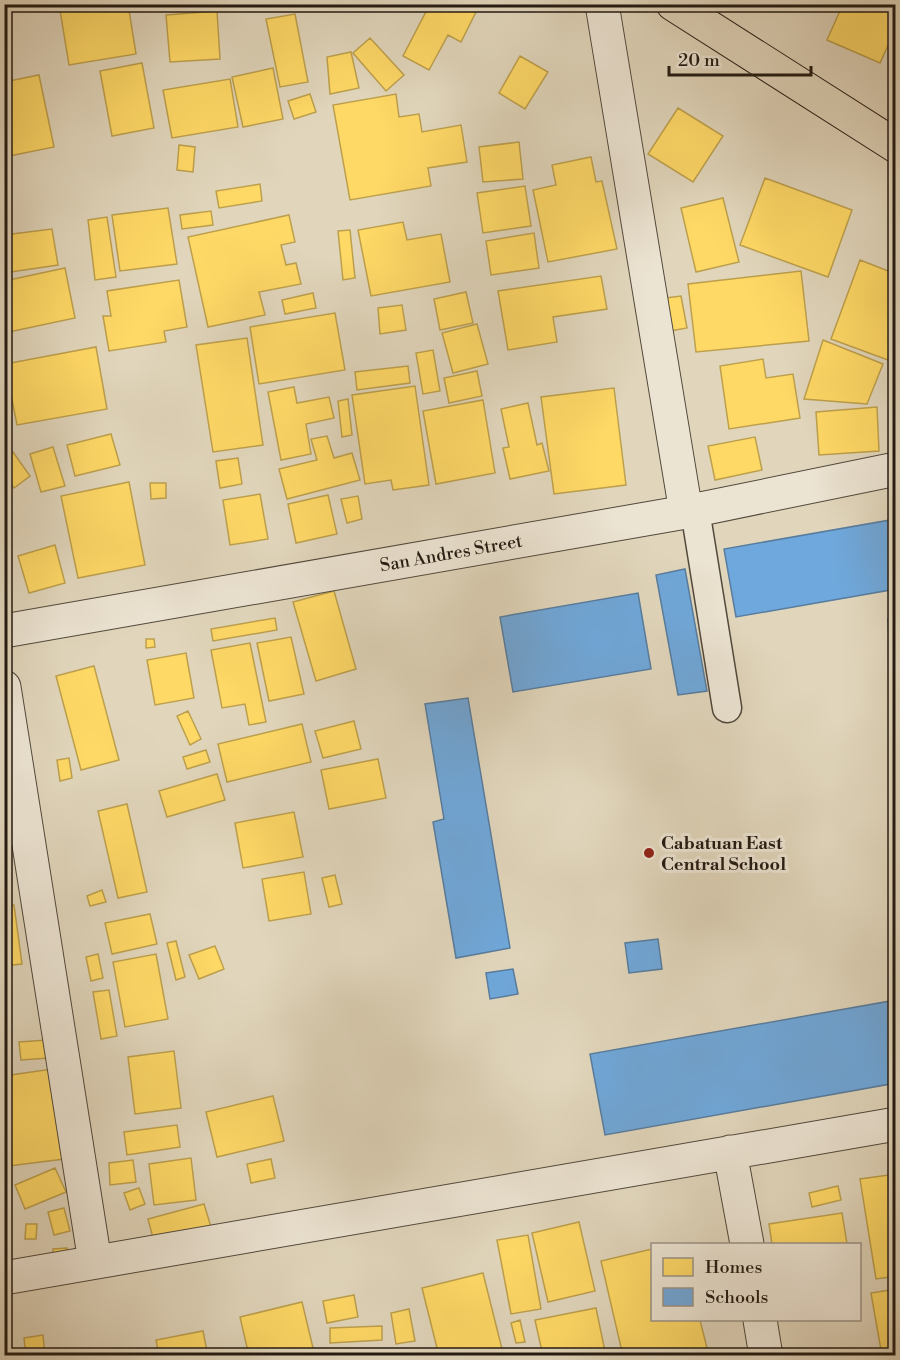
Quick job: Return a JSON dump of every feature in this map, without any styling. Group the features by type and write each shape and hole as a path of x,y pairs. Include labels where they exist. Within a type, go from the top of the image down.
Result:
{"highway":[{"path":"673,4 896,146"}],"street":[{"path":"602,4 691,511"},
{"name":"San Andres Street","path":"4,631 691,511 896,469"},
{"path":"4,687 95,1262"},
{"path":"4,1278 896,1124"},
{"path":"730,1152 747,1243"},
{"path":"760,1321 766,1356"}],"lane":[{"path":"691,511 727,708"}],"building: Homes":[{"path":"59,4 128,4 136,54 69,65"},
{"path":"430,4 480,4 461,42 448,35 429,70 403,56"},
{"path":"843,4 896,4 896,28 880,63 827,40"},
{"path":"217,11 220,59 170,62 166,15"},
{"path":"295,14 308,82 280,87 266,19"},
{"path":"370,38 404,75 386,91 353,53"},
{"path":"351,52 359,88 330,94 327,57"},
{"path":"520,56 548,72 525,109 499,93"},
{"path":"142,63 154,128 112,136 100,71"},
{"path":"273,68 283,119 243,127 232,77"},
{"path":"39,75 54,147 4,157 4,82"},
{"path":"230,79 238,127 172,138 163,90"},
{"path":"310,94 316,112 294,119 288,101"},
{"path":"396,94 399,117 419,114 422,132 461,125 467,162 428,168 431,186 350,200 333,105"},
{"path":"678,108 723,136 693,182 648,154"},
{"path":"519,142 523,179 483,182 479,147"},
{"path":"179,145 195,147 193,172 177,170"},
{"path":"591,157 596,182 602,181 617,249 548,262 533,190 556,185 552,165"},
{"path":"765,178 852,210 828,277 740,245"},
{"path":"260,184 262,201 219,208 216,191"},
{"path":"525,186 531,226 483,233 477,193"},
{"path":"723,198 739,262 696,272 681,208"},
{"path":"168,208 177,264 120,271 112,215"},
{"path":"211,211 213,225 182,229 180,215"},
{"path":"289,215 295,242 281,245 286,265 296,263 301,284 259,292 265,315 208,327 188,237"},
{"path":"107,217 116,277 95,280 88,220"},
{"path":"403,222 407,240 441,234 450,282 371,296 358,230"},
{"path":"52,229 58,265 4,273 4,235"},
{"path":"350,230 355,278 343,280 338,231"},
{"path":"534,233 539,268 491,275 486,241"},
{"path":"860,260 896,274 896,363 831,339"},
{"path":"65,268 75,318 4,333 4,281"},
{"path":"801,271 809,341 696,352 688,284"},
{"path":"601,276 607,309 553,317 557,342 508,350 498,291"},
{"path":"179,280 187,327 164,331 166,342 109,351 103,316 111,316 107,291"},
{"path":"466,292 473,323 440,330 434,299"},
{"path":"313,293 316,308 285,314 282,300"},
{"path":"681,296 687,328 670,331 666,298"},
{"path":"402,305 406,330 380,334 378,308"},
{"path":"335,313 345,370 259,384 250,327"},
{"path":"477,324 488,364 453,373 442,333"},
{"path":"247,338 263,445 213,452 196,345"},
{"path":"823,340 883,364 867,404 804,399"},
{"path":"96,347 107,409 17,425 5,364"},
{"path":"433,350 440,391 423,394 416,353"},
{"path":"763,359 766,378 793,374 800,418 729,429 720,366"},
{"path":"408,366 410,383 357,390 355,372"},
{"path":"477,371 482,396 449,403 444,378"},
{"path":"415,386 429,485 393,490 391,480 365,484 352,395"},
{"path":"294,387 297,403 329,397 334,418 306,424 311,454 281,460 268,392"},
{"path":"614,388 626,485 554,494 541,397"},
{"path":"348,399 352,435 342,437 338,401"},
{"path":"483,400 495,473 436,484 423,411"},
{"path":"528,403 537,445 542,443 549,471 510,479 503,448 509,447 501,409"},
{"path":"877,407 879,451 819,455 816,412"},
{"path":"111,434 120,465 75,476 67,445"},
{"path":"327,436 334,458 352,453 360,480 287,499 279,469 317,460 311,439"},
{"path":"755,437 762,470 715,480 708,446"},
{"path":"53,447 65,486 41,492 30,454"},
{"path":"13,452 30,476 14,488 4,474 4,458"},
{"path":"238,458 242,484 220,488 216,461"},
{"path":"129,482 145,565 78,578 61,496"},
{"path":"150,483 166,483 166,498 151,499"},
{"path":"260,494 268,539 230,545 223,500"},
{"path":"328,495 337,534 296,543 288,504"},
{"path":"358,496 362,519 347,523 341,499"},
{"path":"55,545 65,583 29,593 18,556"},
{"path":"334,591 356,669 316,681 293,602"},
{"path":"275,618 277,630 213,641 211,629"},
{"path":"291,637 304,694 269,701 257,643"},
{"path":"146,639 154,639 155,647 146,648"},
{"path":"250,643 266,722 249,725 245,704 222,708 211,650"},
{"path":"186,653 194,698 155,705 147,660"},
{"path":"94,666 119,760 81,770 56,676"},
{"path":"188,711 201,739 190,745 177,716"},
{"path":"354,721 361,749 323,758 315,731"},
{"path":"302,724 311,762 227,782 218,744"},
{"path":"206,750 210,762 187,769 183,757"},
{"path":"69,758 72,778 60,781 57,760"},
{"path":"378,759 386,798 329,809 321,770"},
{"path":"217,774 225,800 167,817 159,791"},
{"path":"127,804 147,892 118,898 98,811"},
{"path":"294,812 303,857 243,868 235,823"},
{"path":"4,819 11,846 4,848"},
{"path":"304,872 311,914 269,921 262,879"},
{"path":"335,875 342,904 329,907 322,878"},
{"path":"102,890 106,902 90,906 87,896"},
{"path":"14,905 22,964 4,966 4,906"},
{"path":"150,914 157,944 112,954 105,923"},
{"path":"176,941 185,977 176,980 167,943"},
{"path":"215,946 224,969 199,979 189,955"},
{"path":"98,954 103,978 91,981 86,957"},
{"path":"156,954 168,1019 125,1027 113,962"},
{"path":"109,990 117,1036 101,1039 93,992"},
{"path":"47,1040 49,1058 21,1060 19,1042"},
{"path":"174,1051 181,1108 135,1114 128,1057"},
{"path":"52,1069 64,1159 9,1166 4,1136 4,1076"},
{"path":"273,1096 284,1141 217,1157 206,1112"},
{"path":"177,1125 180,1147 127,1155 124,1132"},
{"path":"191,1158 196,1200 154,1205 149,1164"},
{"path":"271,1159 275,1178 251,1183 247,1164"},
{"path":"133,1160 136,1182 110,1185 109,1163"},
{"path":"55,1168 66,1192 25,1209 15,1185"},
{"path":"896,1174 896,1276 876,1279 860,1179"},
{"path":"838,1186 841,1200 812,1207 809,1193"},
{"path":"139,1188 145,1204 130,1210 124,1193"},
{"path":"204,1204 211,1227 154,1242 148,1219"},
{"path":"64,1208 70,1231 54,1235 48,1212"},
{"path":"842,1213 847,1243 772,1243 769,1224"},
{"path":"579,1222 595,1291 548,1302 532,1233"},
{"path":"26,1224 37,1224 36,1239 25,1239"},
{"path":"528,1235 541,1309 511,1314 497,1240"},
{"path":"67,1248 68,1255 53,1257 53,1249"},
{"path":"651,1249 651,1321 700,1321 709,1356 623,1356 601,1261"},
{"path":"483,1273 503,1353 494,1356 439,1356 422,1288"},
{"path":"896,1289 896,1356 882,1356 871,1293"},
{"path":"354,1295 358,1317 327,1323 323,1301"},
{"path":"302,1302 314,1352 300,1356 249,1356 240,1317"},
{"path":"596,1308 606,1356 543,1356 535,1320"},
{"path":"409,1309 415,1341 396,1344 391,1313"},
{"path":"520,1320 525,1342 516,1343 511,1323"},
{"path":"382,1326 382,1340 330,1343 330,1328"},
{"path":"203,1331 208,1356 159,1356 156,1340"},
{"path":"8,1334 12,1356 4,1356 4,1335"},
{"path":"43,1335 45,1356 26,1356 24,1338"}],"building: Schools":[{"path":"896,519 896,589 736,617 724,549"},
{"path":"685,569 707,691 678,695 656,575"},
{"path":"638,593 651,669 513,692 500,617"},
{"path":"888,619 896,619 896,639 889,639"},
{"path":"468,698 510,948 456,958 433,822 444,819 425,704"},
{"path":"658,939 662,969 629,973 625,943"},
{"path":"513,969 518,994 490,999 486,973"},
{"path":"896,1000 896,1083 605,1135 590,1054"}],"place":[{"name":"Cabatuan East Central School","path":"649,853"}]}
